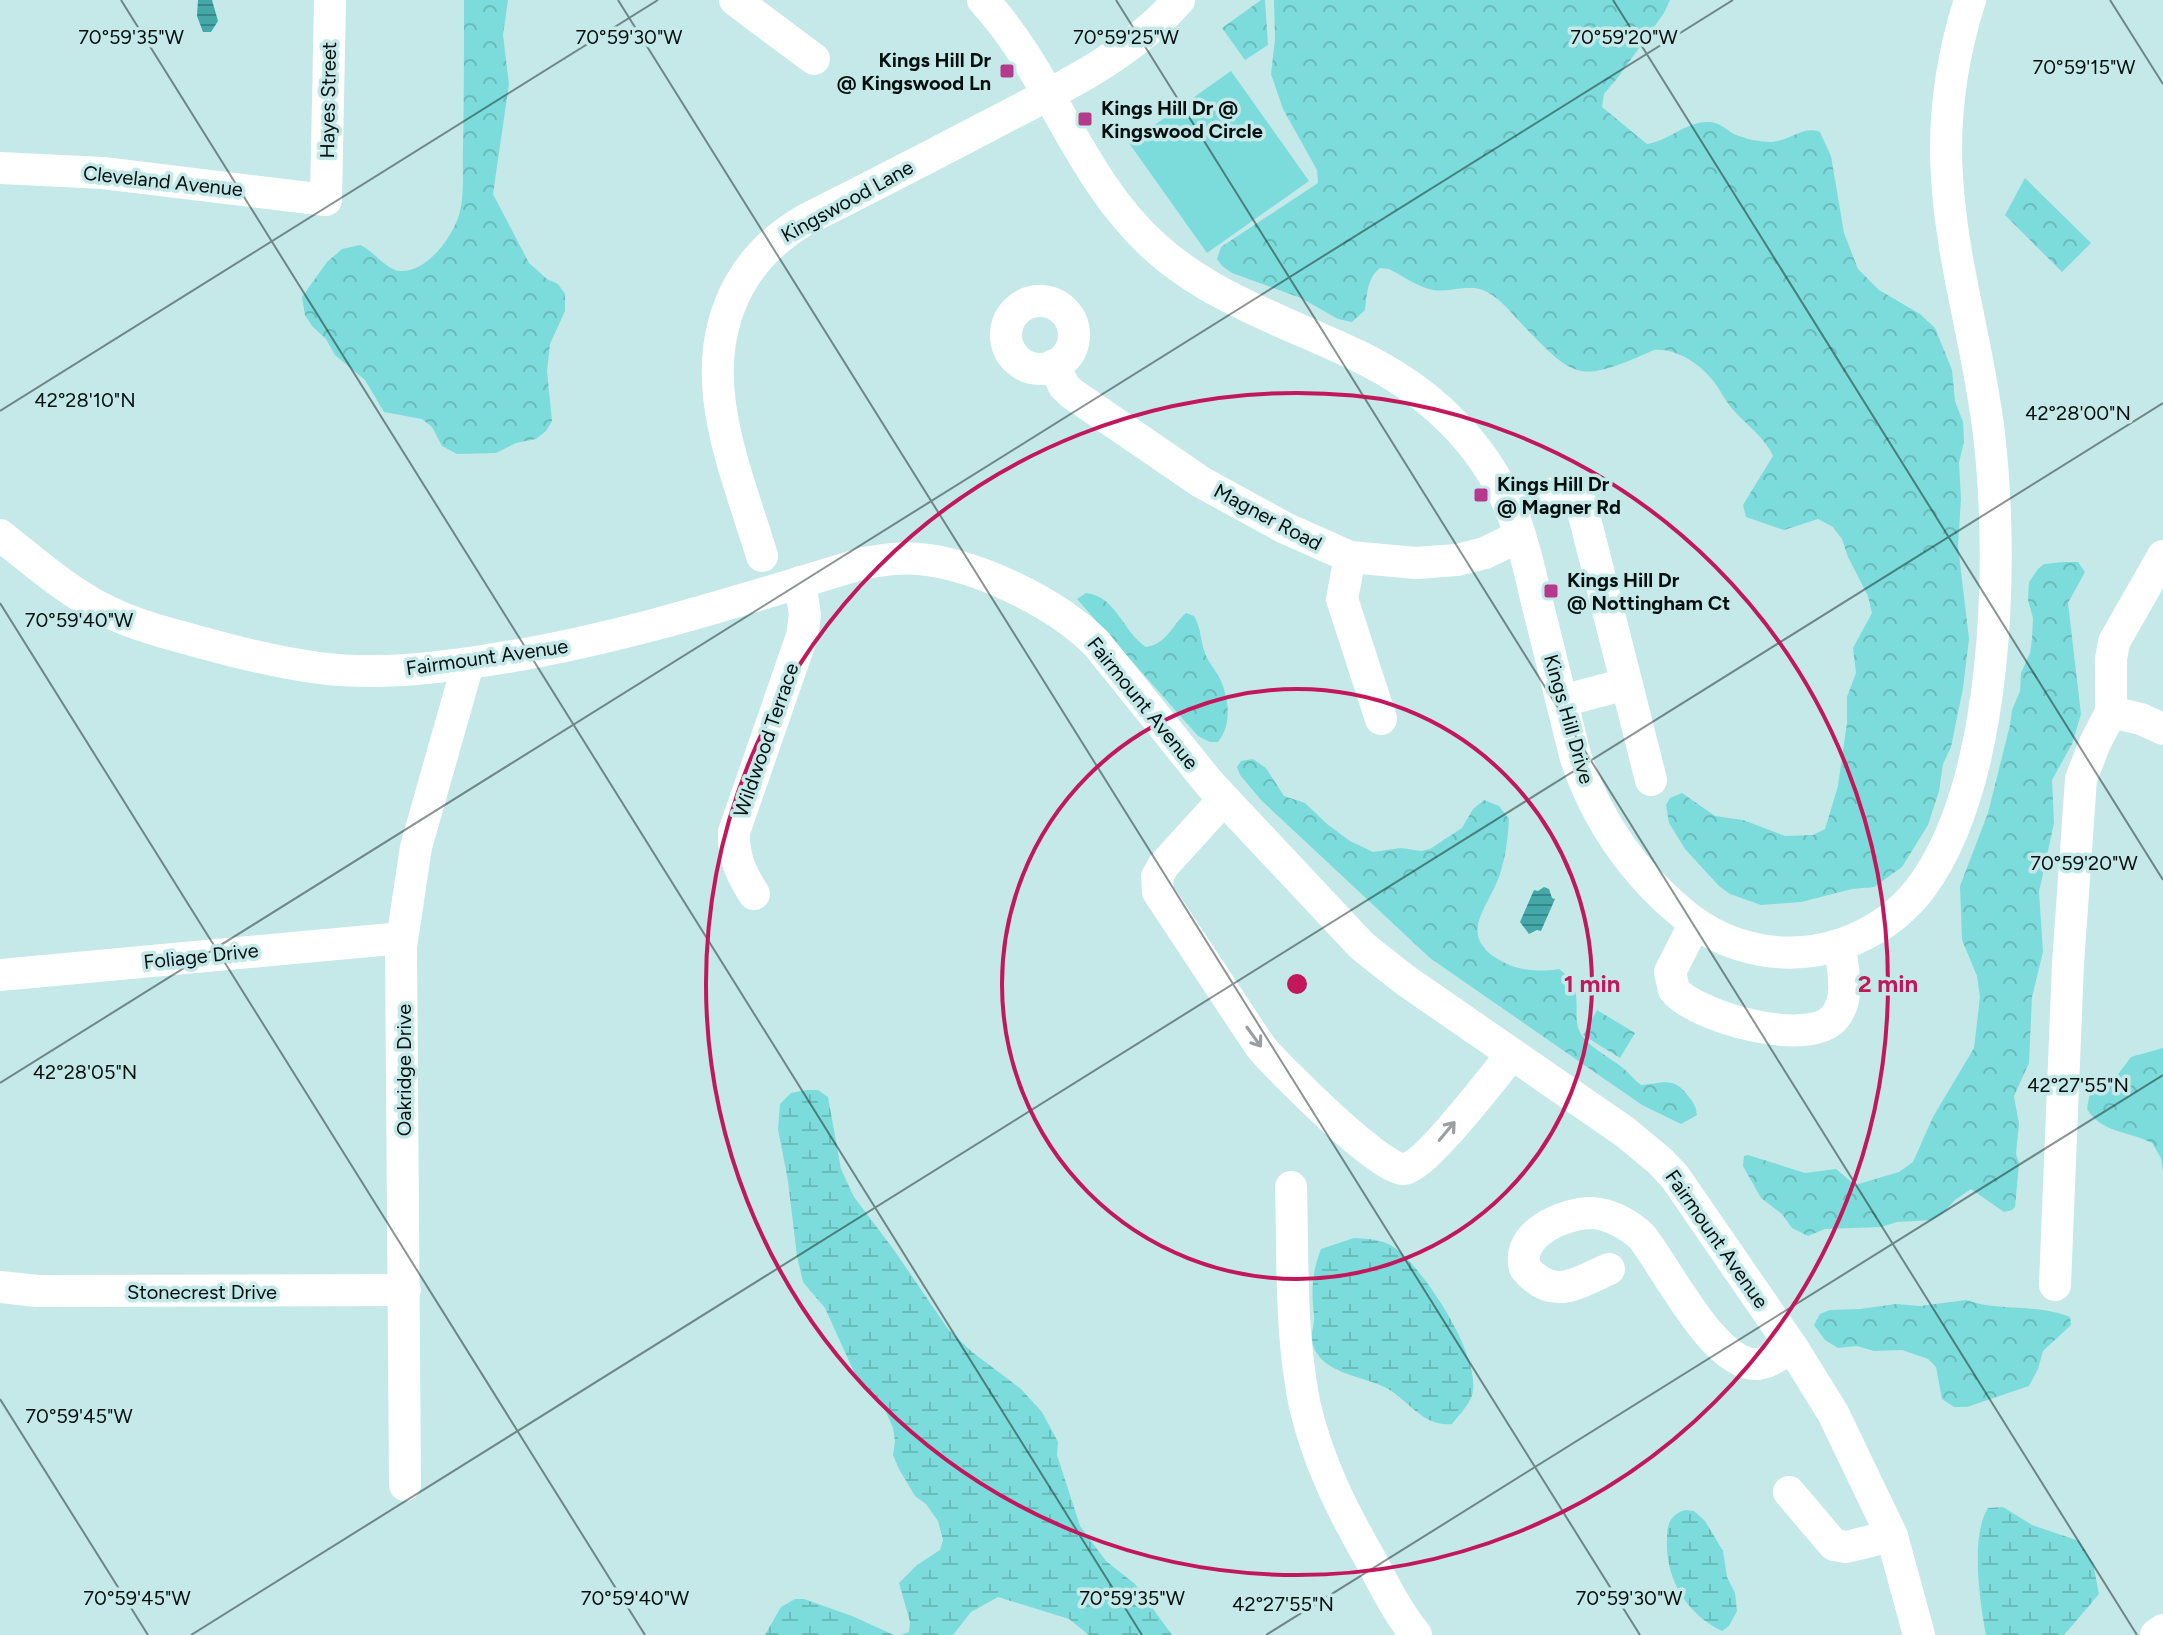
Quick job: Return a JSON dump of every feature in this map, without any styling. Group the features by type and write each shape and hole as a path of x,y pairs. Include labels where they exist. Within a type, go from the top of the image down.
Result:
{"street":[{"name":"Hayes Street","path":"326,200 330,0"},
{"path":"735,0 814,59"},
{"name":"Kings Hill Drive","path":"983,0 1016,40 1097,180 1129,222 1155,247 1208,285 1404,380 1459,429 1488,467 1509,505 1520,536 1580,770 1606,824 1629,859 1652,885 1695,923 1736,944 1773,953 1804,952 1840,945 1871,931 1903,908 1940,857 1970,777 1987,686 1995,583 1994,483 1987,416 1953,231 1947,176 1951,80 1970,0"},
{"name":"Kingswood Lane","path":"762,556 721,417 716,379 718,344 723,324 744,277 768,247 794,226 1050,94 1133,44 1179,0"},
{"name":"Cleveland Avenue","path":"0,168 103,173 326,200"},
{"name":"Magner Road","path":"1054,365 1071,393 1201,482 1285,528 1350,557 1395,563 1439,562 1477,556 1520,536"},
{"path":"1509,505 1563,492 1577,497 1581,503 1651,780"},
{"name":"Fairmount Avenue","path":"0,535 107,611 157,631 320,668 408,670 468,664 612,636 864,563 893,559 920,559 980,575 1026,595 1067,618 1087,634 1224,799 1362,946 1405,980 1625,1132 1660,1161 1704,1217 1833,1413 1892,1536 1919,1635"},
{"path":"2055,1285 2068,964 2080,793 2087,762 2111,712 2114,642 2163,556"},
{"path":"1350,557 1342,599 1381,719"},
{"name":"Wildwood Terrace","path":"754,894 736,859 734,832 802,636 805,615 800,582"},
{"name":"Oakridge Drive","path":"405,1485 402,938 416,847 468,664"},
{"path":"1562,701 1626,684"},
{"path":"2111,712 2163,729"},
{"path":"1224,799 1163,866 1156,884 1162,902 1252,1035 1279,1069 1369,1149 1397,1168 1411,1166 1428,1153 1512,1054"},
{"path":"1695,923 1670,972 1674,990 1682,999 1700,1008 1770,1028 1812,1030 1824,1026 1835,1017 1844,993 1840,945"},
{"name":"Foliage Drive","path":"0,975 402,938"},
{"path":"1291,1187 1295,1339 1305,1405 1326,1474 1395,1603 1416,1635"},
{"path":"1609,1269 1563,1288 1549,1287 1525,1268 1523,1251 1532,1237 1557,1222 1589,1213 1603,1216 1629,1226 1642,1237 1709,1332 1729,1354 1757,1364 1792,1347"},
{"name":"Stonecrest Drive","path":"0,1287 37,1291 405,1290"},
{"path":"1789,1492 1834,1545 1846,1547 1892,1536"},
{"path":"1395,1603 1406,1635"},
{"path":"2156,1635 2163,1630"}],"green space":[{"path":"464,0 508,0 503,35 509,84 493,194 529,263 547,279 558,284 565,294 565,311 550,344 547,371 552,421 536,439 516,443 496,453 457,454 442,446 432,427 422,419 384,412 365,380 335,355 326,339 312,326 305,315 302,297 327,262 342,249 360,245 395,270 410,270 437,252 450,234 459,215 463,191"},
{"path":"1265,0 1268,45 1245,60 1222,28"},
{"path":"1274,0 1670,0 1664,13 1604,94 1602,107 1647,144 1690,125 1706,122 1752,140 1767,142 1802,132 1820,132 1831,156 1844,233 1858,269 1879,290 1920,314 1935,328 1952,370 1955,401 1963,422 1958,546 1969,639 1963,688 1951,747 1943,764 1939,791 1928,825 1902,867 1874,887 1852,889 1801,902 1761,905 1730,894 1719,886 1685,849 1669,823 1666,805 1670,798 1682,793 1715,816 1743,820 1785,836 1813,835 1825,829 1838,786 1847,723 1847,697 1856,673 1853,648 1872,613 1868,596 1842,539 1833,527 1818,519 1784,530 1746,517 1743,505 1773,456 1761,438 1732,409 1705,371 1685,357 1662,350 1654,350 1608,368 1579,370 1553,355 1487,292 1474,288 1433,290 1389,269 1380,268 1372,277 1365,310 1352,322 1338,319 1301,298 1232,273 1217,259 1221,247 1318,183 1317,170 1283,109 1271,74 1275,39"},
{"path":"1231,71 1309,181 1207,253 1129,143"},
{"path":"2025,178 2091,243 2062,272 2005,215"},
{"path":"2078,562 2085,572 2068,603 2081,714 2072,744 2052,780 2054,823 2039,892 2043,952 2032,997 2029,1063 2014,1096 2019,1124 2015,1207 2004,1212 1971,1189 1932,1220 1897,1222 1881,1227 1825,1229 1808,1236 1792,1228 1782,1214 1761,1198 1743,1166 1744,1156 1805,1173 1836,1169 1855,1185 1899,1172 1913,1162 1933,1117 1974,1048 1980,997 1977,976 1962,940 1960,886 1988,813 2012,710 2020,691 2021,673 2030,653 2033,618 2028,600 2029,582 2044,564"},
{"path":"1086,593 1112,607 1146,647 1164,638 1186,613 1194,616 1206,657 1219,677 1226,696 1226,728 1218,742 1198,736 1077,599"},
{"path":"1253,759 1266,768 1284,796 1305,803 1350,841 1373,852 1401,848 1430,849 1462,828 1473,809 1484,800 1499,806 1509,819 1506,846 1500,874 1479,922 1481,943 1489,953 1511,966 1532,970 1559,969 1574,986 1577,1021 1583,1037 1641,1085 1667,1082 1678,1086 1692,1101 1697,1115 1681,1124 1642,1105 1430,958 1261,800 1237,767 1241,761"},
{"path":"1597,1010 1635,1033 1620,1058 1583,1035"},
{"path":"2163,1048 2163,1171 2161,1158 2152,1143 2100,1123 2087,1109 2090,1092 2096,1086 2113,1081 2131,1057"},
{"path":"818,1090 828,1097 841,1169 854,1197 948,1329 972,1352 1021,1389 1042,1412 1058,1442 1057,1455 1080,1526 1106,1561 1135,1584 1172,1635 1089,1635 1069,1619 998,1597 971,1612 953,1635 900,1635 909,1632 910,1622 899,1583 917,1565 940,1550 943,1540 938,1521 926,1504 915,1496 899,1469 893,1455 893,1428 886,1412 854,1372 825,1308 803,1282 778,1129 780,1104 791,1093"},
{"path":"1354,1238 1380,1241 1395,1248 1421,1275 1450,1317 1470,1362 1473,1382 1471,1398 1452,1424 1426,1418 1390,1390 1332,1367 1316,1351 1312,1336 1314,1274 1318,1257 1321,1249"},
{"path":"1966,1300 2057,1313 2070,1317 2071,1325 2043,1351 2029,1386 1967,1407 1954,1407 1942,1399 1936,1367 1928,1359 1902,1350 1874,1351 1857,1346 1838,1348 1825,1340 1814,1325 1820,1314 1830,1310 1896,1304 1920,1306"},
{"path":"2003,1507 2032,1525 2079,1541 2093,1563 2099,1594 2064,1635 1986,1635 1978,1570 1979,1535 1988,1508"},
{"path":"1685,1510 1694,1511 1705,1521 1723,1551 1737,1611 1729,1626 1722,1631 1688,1605 1674,1581 1667,1553 1667,1534 1673,1517"},
{"path":"795,1599 804,1599 852,1616 894,1635 765,1635 781,1607"}],"shaded area":[{"path":"198,0 212,0 218,21 211,32 203,32 197,16"},
{"path":"1544,887 1555,899 1541,931 1529,934 1520,922 1534,890"}],"place":[{"name":"Kings Hill Dr @ Kingswood Ln","path":"1007,71"},
{"name":"Kings Hill Dr @ Kingswood Circle","path":"1085,119"},
{"name":"Kings Hill Dr @ Magner Rd","path":"1481,495"},
{"name":"Kings Hill Dr @ Nottingham Ct","path":"1551,591"}]}
